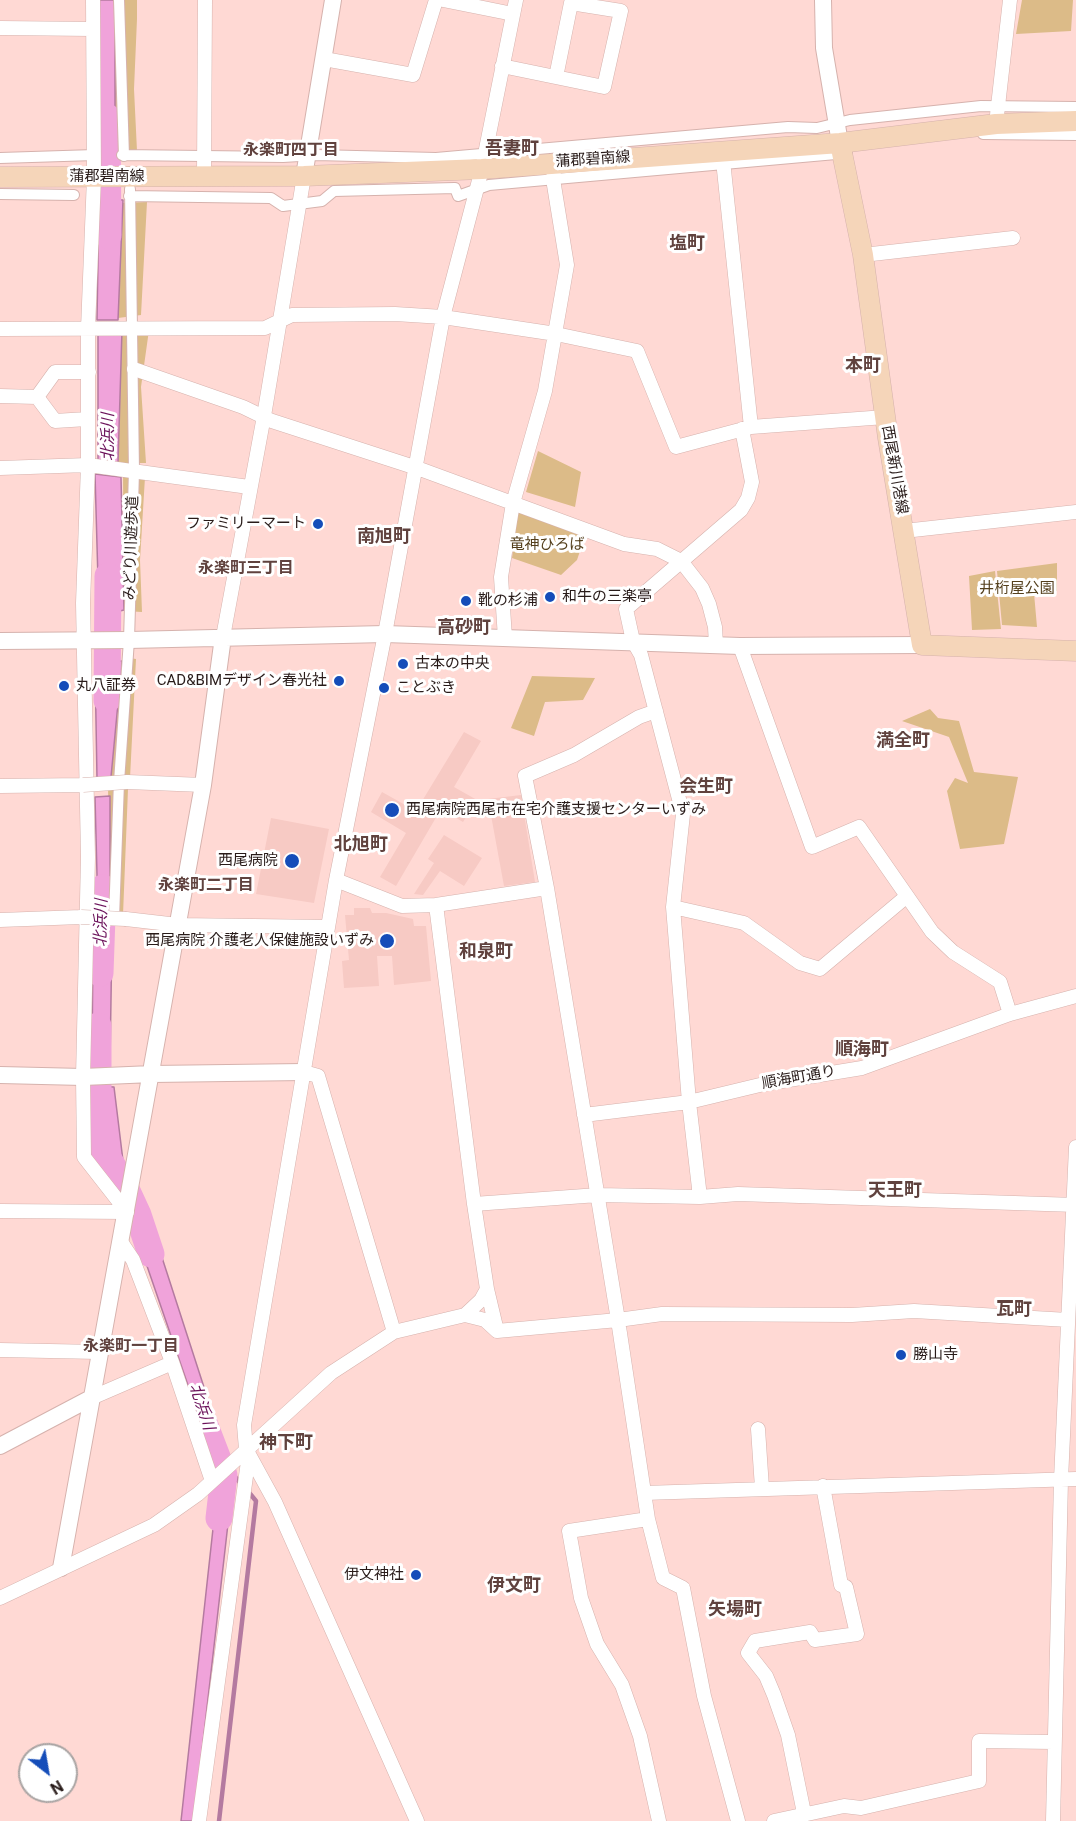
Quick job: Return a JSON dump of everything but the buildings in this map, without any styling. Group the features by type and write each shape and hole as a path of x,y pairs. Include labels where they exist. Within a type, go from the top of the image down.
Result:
{"main road":[{"name":"蒲郡碧南線","path":"0,177 98,177 130,190 204,166 304,176 484,161 554,171 841,149 997,115 1076,121"},
{"name":"西尾新川港線","path":"841,149 863,255 885,417 922,645"},
{"path":"922,645 1076,651"}],"street":[{"path":"93,0 94,155 98,177 88,329 88,465 83,603 90,640 84,1157 127,1212"},
{"path":"120,0 123,155 204,166 308,155 484,161 788,127 817,128 836,123 981,106 997,115 1076,107"},
{"path":"204,166 205,0"},
{"path":"61,1568 99,1352 127,1212 141,1118 143,1074 178,925 203,785 223,637 264,416 333,0"},
{"path":"324,59 413,75 436,0"},
{"path":"443,0 513,15"},
{"path":"199,1821 244,1453 244,1425 336,880 417,468 443,317 484,161 516,0"},
{"path":"823,0 824,48 841,149 857,149 967,134 1076,135"},
{"path":"997,115 1010,0"},
{"path":"502,66 604,87 621,11 571,3 556,77"},
{"path":"0,28 92,28"},
{"path":"0,158 94,155"},
{"path":"700,1197 689,1102 673,907 683,814 641,655 633,641 626,609 741,510 748,498 752,482 722,157"},
{"path":"130,190 271,198 283,206 321,201 333,191 454,188 458,196 489,185 554,171 567,265 545,391 513,503 501,577 505,638"},
{"name":"みどり川遊歩道","path":"120,918 134,471 130,190"},
{"path":"0,194 74,195"},
{"path":"863,255 1013,238"},
{"path":"0,329 265,328 292,315 395,314 443,317 556,334 637,351 676,447 746,428 885,417"},
{"path":"134,369 264,416 272,421 417,468 624,544 657,549 681,561 702,588 715,627 716,645"},
{"path":"37,397 55,372 89,372"},
{"path":"0,396 37,397"},
{"path":"37,397 56,421 87,419"},
{"path":"0,468 88,465 249,487"},
{"path":"904,531 1076,512"},
{"path":"0,641 385,634 740,646 922,645"},
{"path":"740,646 812,847 859,827 932,932 953,952 1000,982 1010,1014"},
{"path":"656,711 639,717 574,754 525,776 547,888 598,1195 648,1519 663,1578 682,1588 704,1696 738,1821"},
{"path":"0,786 123,782 203,785"},
{"path":"336,880 402,906 436,905 547,888"},
{"path":"673,907 744,923 800,963 820,969 907,896"},
{"path":"436,905 474,1204 487,1289 497,1331"},
{"path":"0,920 81,917 120,918 178,925 328,927"},
{"name":"順海町通り","path":"584,1115 689,1102 764,1084 862,1068 1010,1014 1076,996"},
{"path":"0,1076 85,1077 304,1072 318,1076 394,1332"},
{"path":"1053,1821 1061,1480 1076,1147"},
{"path":"474,1204 598,1195 700,1197 738,1194 1075,1205"},
{"path":"0,1211 127,1212"},
{"path":"121,1242 133,1260 172,1363 210,1482"},
{"path":"465,1315 481,1300 487,1289"},
{"path":"0,1598 154,1525 198,1494 331,1373 394,1332 465,1315 485,1320 497,1331 662,1314 852,1314 914,1311 1068,1320"},
{"path":"0,1350 99,1352"},
{"path":"0,1446 91,1398 172,1363"},
{"path":"758,1429 762,1488"},
{"path":"244,1453 275,1502 417,1821"},
{"path":"644,1493 1076,1479"},
{"path":"804,1813 788,1735 774,1695 765,1676 748,1653 755,1641 810,1632 815,1640 857,1634 846,1587 841,1585 824,1486"},
{"path":"648,1519 569,1531 581,1598 597,1644 622,1685 640,1736 659,1821"},
{"path":"774,1821 844,1806 861,1808 978,1781 979,1741 1054,1742"}],"shaded area":[{"name":"西尾病院西尾市在宅介護支援センターいずみ","path":"464,732 481,741 454,787 477,800 463,822 441,809 396,886 380,877 406,833 371,812 382,792 416,811"},
{"path":"521,795 535,882 504,886 488,799"},
{"name":"西尾病院","path":"271,818 329,829 314,903 256,894"},
{"path":"444,835 482,858 464,886 440,871 423,895 414,894 434,863 428,859"},
{"name":"西尾病院 介護老人保健施設いずみ","path":"354,908 370,908 372,913 386,913 413,919 414,926 426,926 431,981 394,985 392,956 377,956 379,986 344,988 342,961 349,960 345,915 354,915"}],"green space":[{"path":"115,0 137,0 134,89 137,151 115,152"},
{"path":"1022,0 1073,0 1071,31 1016,34"},
{"path":"147,202 141,315 118,318 122,203"},
{"path":"122,330 149,330 141,387 146,463 118,463"},
{"path":"538,451 581,472 575,507 526,492"},
{"path":"123,473 145,477 140,560 142,612 124,611"},
{"name":"竜神ひろば","path":"518,510 586,533 577,560 561,575 512,558"},
{"name":"井桁屋公園","path":"1057,563 1057,591 1034,593 1037,627 1002,625 997,571"},
{"path":"995,571 1001,629 972,630 969,576"},
{"path":"123,657 136,659 130,778 111,777"},
{"path":"532,676 595,678 583,700 545,702 534,736 511,728"},
{"path":"930,709 938,718 959,721 974,772 1018,777 1004,844 960,849 947,791 955,778 968,783 949,737 902,721"},
{"path":"108,785 128,789 123,915 110,915"}],"water":[{"path":"98,0 115,0 115,153 98,152"},
{"path":"99,199 123,200 118,320 97,320"},
{"name":"北浜川","path":"122,330 118,463 98,460 98,333"},
{"name":"北浜川","path":"95,474 121,477 124,610 99,616"},
{"path":"122,661 111,777 97,779 95,663"},
{"name":"北浜川","path":"110,796 110,915 98,914 95,797"},
{"name":"北浜川","path":"93,936 112,936 110,1062 92,1064"},
{"path":"92,1086 114,1087 124,1169 116,1193 93,1149"},
{"name":"北浜川","path":"145,1205 224,1449 213,1458 136,1234"},
{"path":"233,1480 194,1821 181,1821 218,1483"}],"waterway":[{"name":"北浜川","path":"107,117 108,235"},
{"name":"北浜川","path":"107,700 108,576"},
{"name":"北浜川","path":"100,973 103,888"},
{"name":"北浜川","path":"98,1026 98,1141 126,1189 138,1215 151,1254"},
{"name":"北浜川","path":"204,1423 224,1475 219,1518"},
{"path":"214,1451 241,1484"},
{"path":"219,1821 256,1501 247,1490"}],"place":[{"name":"ファミリーマート","path":"318,524"},
{"name":"和牛の三楽亭","path":"550,597"},
{"name":"靴の杉浦","path":"466,601"},
{"name":"古本の中央","path":"403,664"},
{"name":"CAD&BIMデザイン春光社","path":"339,681"},
{"name":"丸八証券","path":"64,686"},
{"name":"ことぶき","path":"384,688"},
{"name":"西尾病院西尾市在宅介護支援センターいずみ","path":"392,810"},
{"name":"西尾病院","path":"292,861"},
{"name":"西尾病院 介護老人保健施設いずみ","path":"387,941"},
{"name":"勝山寺","path":"901,1355"},
{"name":"伊文神社","path":"416,1575"}],"district":[{"name":"吾妻町","path":"512,149"},
{"name":"永楽町四丁目","path":"291,151"},
{"name":"塩町","path":"687,244"},
{"name":"本町","path":"863,366"},
{"name":"南旭町","path":"384,537"},
{"name":"永楽町三丁目","path":"246,569"},
{"name":"高砂町","path":"464,628"},
{"name":"満全町","path":"903,741"},
{"name":"会生町","path":"706,787"},
{"name":"北旭町","path":"361,845"},
{"name":"永楽町二丁目","path":"206,886"},
{"name":"和泉町","path":"486,952"},
{"name":"順海町","path":"862,1050"},
{"name":"天王町","path":"895,1191"},
{"name":"瓦町","path":"1014,1310"},
{"name":"永楽町一丁目","path":"131,1347"},
{"name":"神下町","path":"286,1443"},
{"name":"伊文町","path":"514,1586"},
{"name":"矢場町","path":"735,1610"}]}
